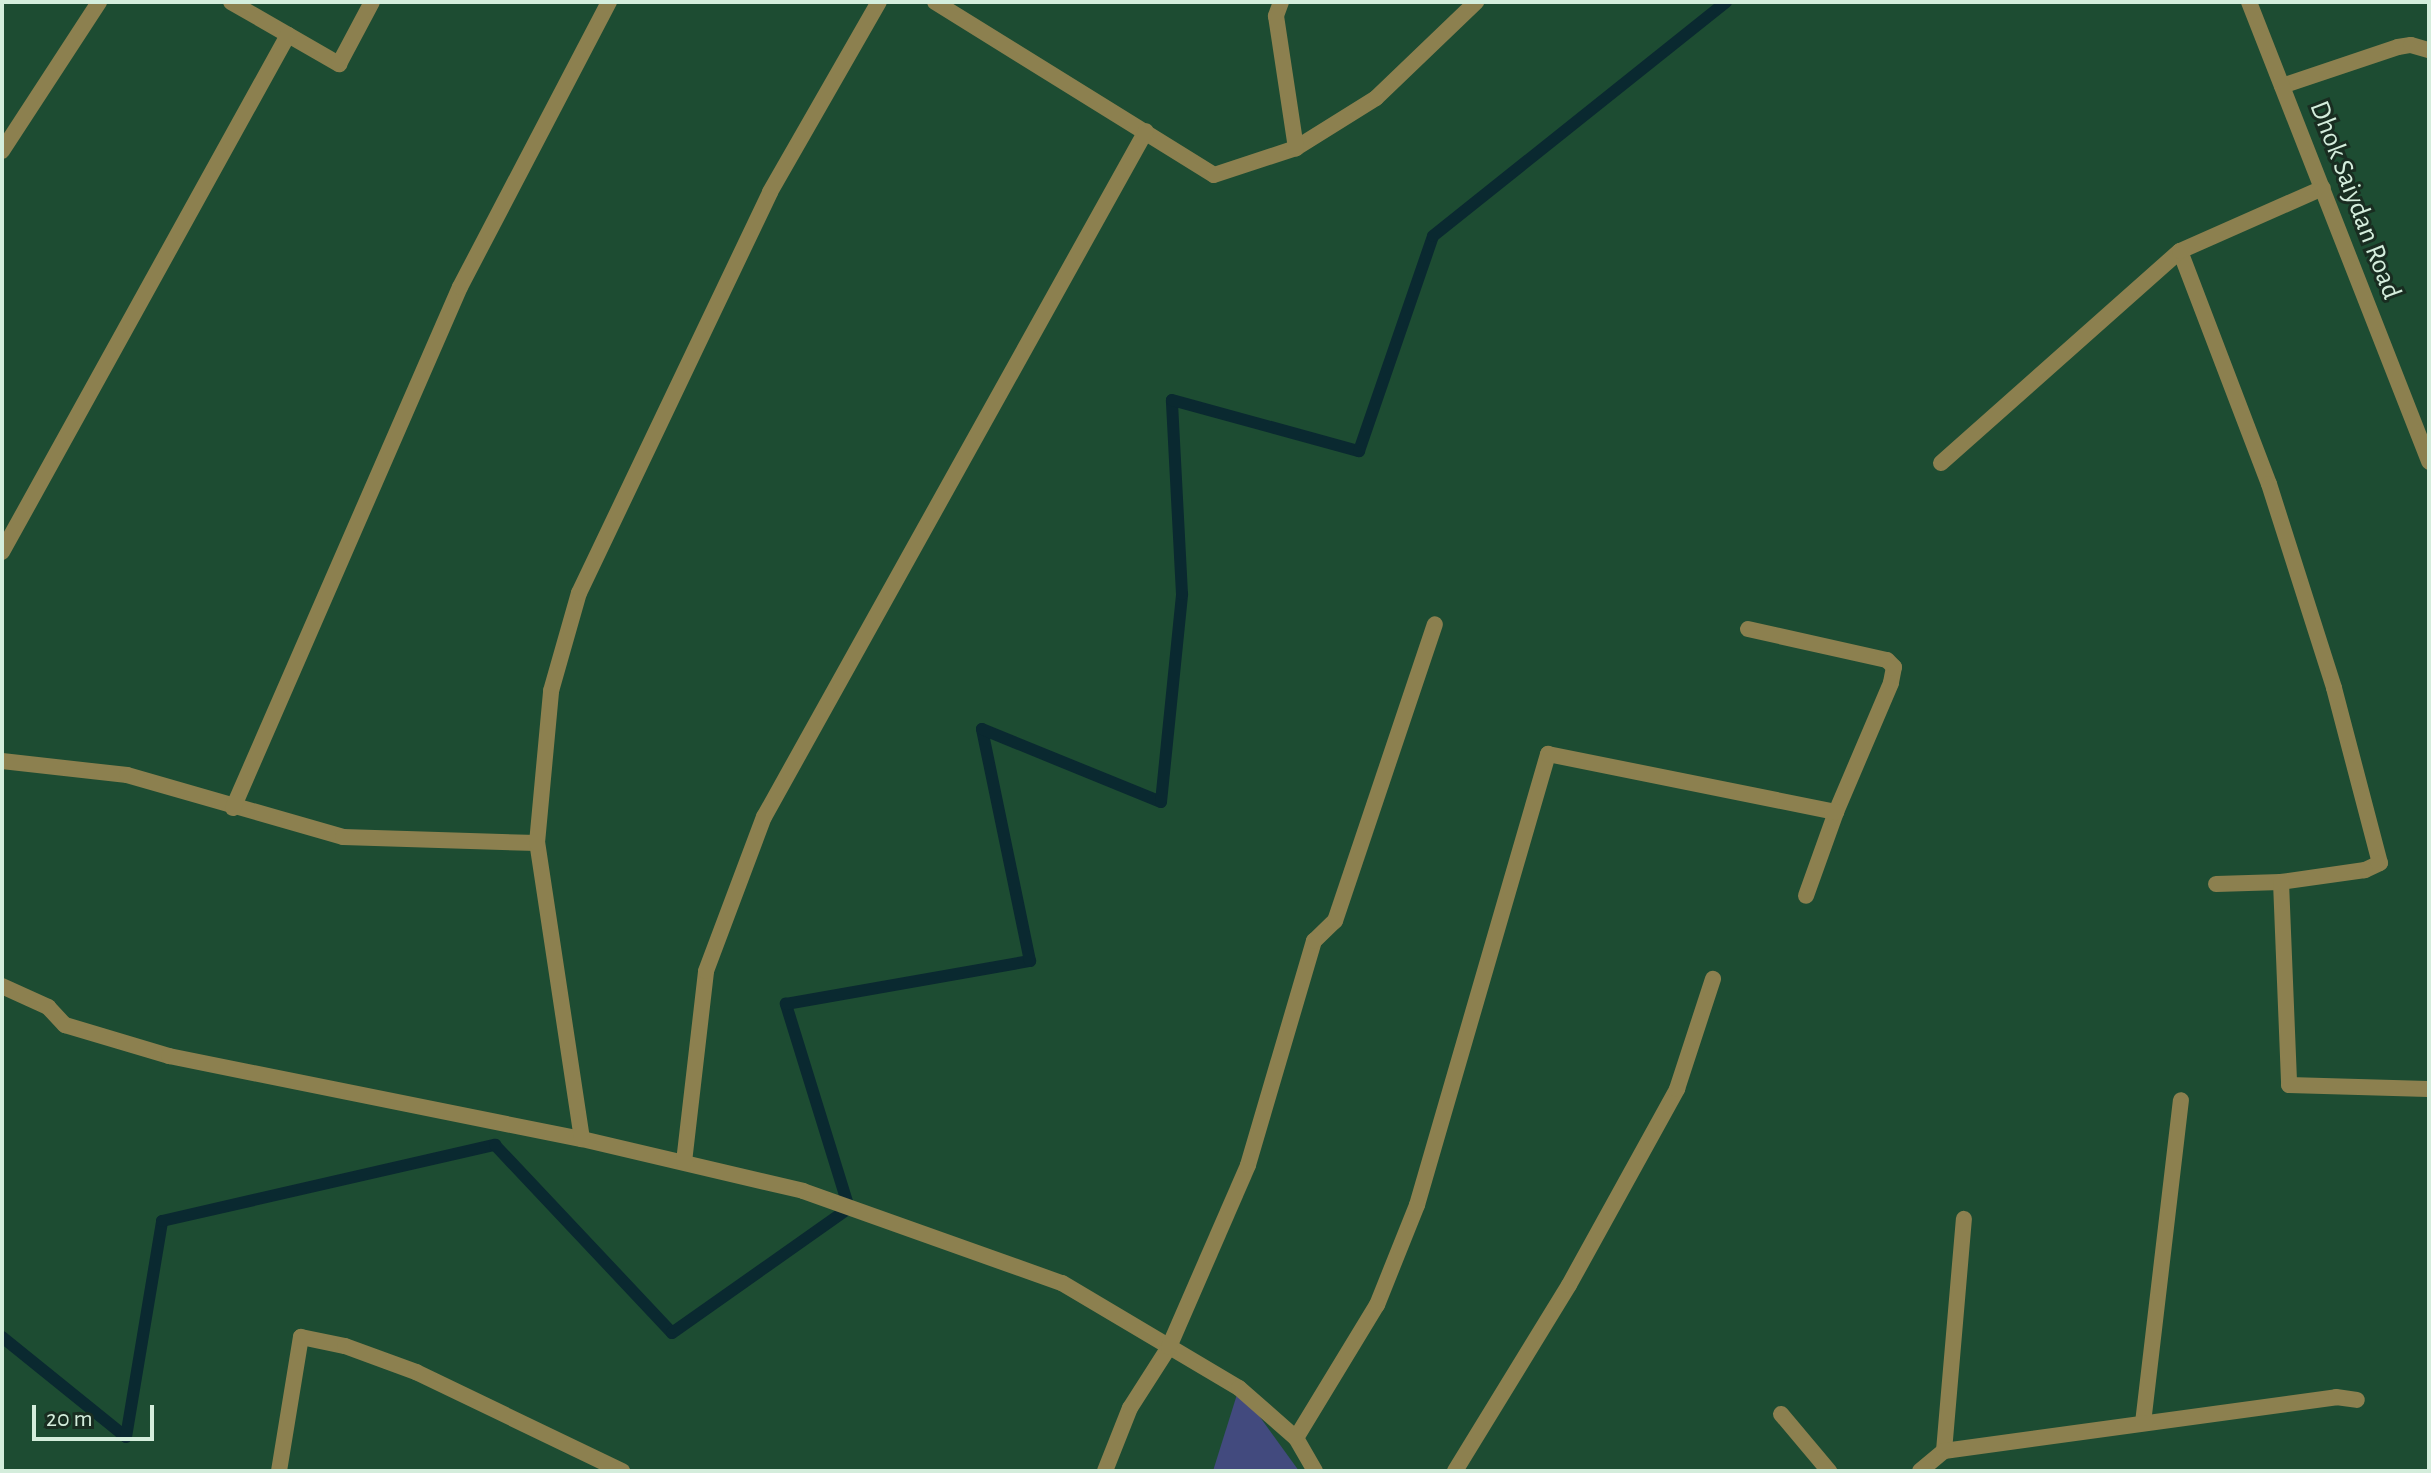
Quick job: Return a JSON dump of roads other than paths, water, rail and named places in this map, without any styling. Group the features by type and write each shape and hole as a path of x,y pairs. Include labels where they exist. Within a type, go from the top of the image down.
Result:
{"street":[{"path":"2,151 99,2"},
{"path":"231,2 339,64 372,2"},
{"path":"233,808 460,287 609,2"},
{"path":"582,1139 537,843 551,691 579,593 770,192 879,2"},
{"path":"935,2 1214,175 1296,148 1376,98 1476,2"},
{"path":"1281,2 1276,16 1296,148"},
{"name":"Dhok Saiydan Road","path":"2249,2 2429,462"},
{"path":"2,552 288,35"},
{"path":"2282,86 2398,47 2411,45 2429,50"},
{"path":"684,1162 706,971 764,817 1146,131"},
{"path":"1941,463 2180,251 2323,188"},
{"path":"2180,251 2269,484 2334,688 2378,844 2380,863 2365,870 2281,882 2216,884"},
{"path":"1105,1471 1130,1408 1169,1347 1248,1165 1314,941 1335,921 1435,624"},
{"path":"1748,629 1887,660 1894,667 1891,683 1836,812 1806,896"},
{"path":"1296,1438 1377,1305 1417,1205 1548,754 1836,812"},
{"path":"2,761 127,775 233,808 343,837 537,843"},
{"path":"2281,882 2289,1085 2428,1089"},
{"path":"1455,1471 1569,1285 1677,1089 1713,979"},
{"path":"2,986 48,1007 65,1025 169,1056 582,1139 803,1191 1062,1283 1239,1388 1296,1438 1315,1471"},
{"path":"2143,1423 2181,1100"},
{"path":"1944,1451 1964,1219"},
{"path":"279,1471 301,1337 345,1346 416,1372 622,1471"},
{"path":"1920,1471 1944,1451 2336,1397 2357,1400"},
{"path":"1781,1414 1829,1471"}],"waterway":[{"path":"2,1337 126,1437 162,1221 495,1145 672,1333 849,1208 786,1004 1030,961 982,729 1161,802 1182,594 1172,400 1359,451 1433,236 1726,2"}]}
